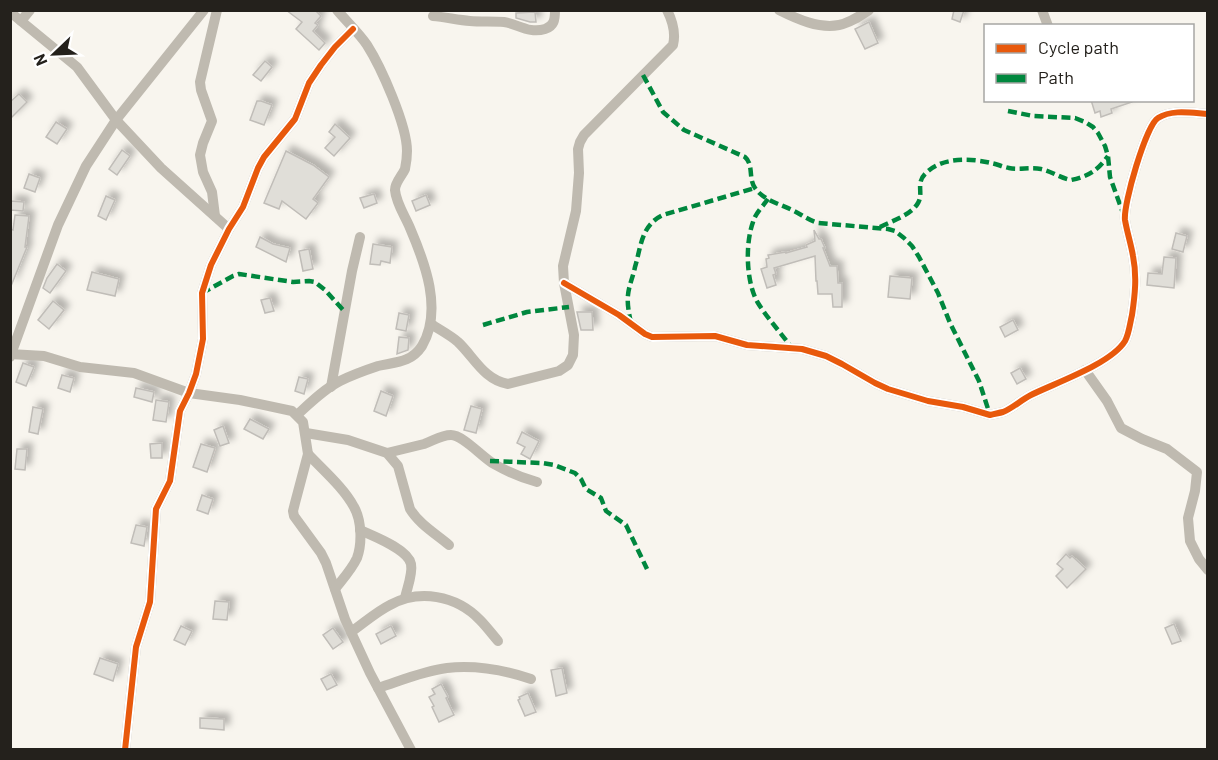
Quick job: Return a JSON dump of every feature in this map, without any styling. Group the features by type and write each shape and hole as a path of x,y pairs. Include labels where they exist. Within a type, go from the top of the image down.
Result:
{"street":[{"path":"21,21 30,10"},
{"path":"204,10 116,120 86,166 58,225 11,355 44,356 80,367 134,373 189,393 240,400 297,414 303,422 308,454 294,513 326,563 351,632 411,750"},
{"path":"215,216 212,192 200,161 201,150 212,121 200,82 217,10"},
{"path":"297,414 339,381 379,366 411,358 422,345 431,324 431,292 426,270 399,205 395,189 404,170 407,153 401,121 372,55 362,38 337,10"},
{"path":"433,16 511,23 537,31 547,29 552,25 555,20 555,10"},
{"path":"431,324 459,343 485,374 500,382 508,384 559,371 568,365 573,355 574,341 563,266 576,211 579,145 584,135 673,45 675,36 672,20 667,10"},
{"path":"779,10 807,22 828,26 840,25 869,10"},
{"path":"10,12 77,67 116,120 161,168 229,230"},
{"path":"125,750 136,647 150,602 156,509 170,481 180,411 196,374 203,339 202,293 211,266 243,207 264,157 295,119 309,83 335,47 353,29"},
{"path":"564,283 652,337 715,336 747,345 802,349 826,356 888,389 990,415 1004,412 1028,397 1113,354 1125,340 1136,289 1136,273 1125,219 1130,190 1148,132 1158,117 1168,113 1208,114"},
{"path":"331,387 360,237"},
{"path":"1085,370 1107,401 1121,428 1167,449 1197,472 1188,518 1190,541 1199,559 1208,570"},
{"path":"306,434 348,440 387,453 398,466 413,514 449,545"},
{"path":"387,453 423,444 442,436 453,435 507,471 537,482"},
{"path":"308,454 355,509 360,530 357,558 334,589"},
{"path":"360,530 384,541 409,559 411,568 405,598"},
{"path":"351,632 387,606 405,598 434,596 464,607 479,618 498,641"},
{"path":"378,688 448,668 480,668 509,672 531,679"}],"building":[{"path":"286,10 315,10 321,16 315,23 318,25 313,31 325,43 319,50 296,29 302,22"},
{"path":"954,10 964,10 960,22 952,19"},
{"path":"535,12 536,22 516,18 516,13"},
{"path":"869,22 878,43 865,49 855,29"},
{"path":"265,61 272,67 261,81 253,75"},
{"path":"19,94 27,102 10,119 10,102"},
{"path":"257,101 272,105 264,125 250,120"},
{"path":"1092,102 1132,102 1111,109 1112,113 1101,117 1100,111 1095,113"},
{"path":"56,122 67,129 57,144 46,137"},
{"path":"335,124 350,138 334,156 325,148 335,137 329,132"},
{"path":"122,150 130,156 117,175 109,169"},
{"path":"286,151 313,165 329,177 313,199 318,203 306,219 282,201 279,209 264,203"},
{"path":"29,174 40,178 35,192 24,188"},
{"path":"374,194 377,203 364,208 360,198"},
{"path":"426,195 430,205 416,211 412,201"},
{"path":"106,196 115,200 106,220 98,216"},
{"path":"10,201 24,202 23,211 10,210"},
{"path":"15,215 29,216 25,247 27,247 11,286 10,229 13,230"},
{"path":"814,230 825,248 823,248 830,266 837,266 838,283 842,283 842,307 833,307 832,294 818,294 815,256 774,268 776,274 773,275 776,285 767,288 761,269 767,267 768,255 807,247 806,245 815,241"},
{"path":"1176,233 1187,236 1183,252 1172,249"},
{"path":"260,237 273,244 290,248 286,262 256,247"},
{"path":"373,244 392,247 390,263 381,261 380,265 370,264"},
{"path":"309,249 313,269 303,271 299,251"},
{"path":"1164,257 1176,258 1174,288 1147,285 1148,273 1162,274"},
{"path":"57,264 66,271 50,293 43,288"},
{"path":"92,272 119,279 115,296 87,290"},
{"path":"890,276 912,278 910,299 888,297"},
{"path":"270,298 274,311 265,313 261,300"},
{"path":"53,301 64,310 49,329 38,320"},
{"path":"577,312 592,312 593,330 581,330"},
{"path":"399,313 409,315 406,331 396,329"},
{"path":"1013,320 1018,330 1005,337 1000,327"},
{"path":"399,337 409,338 408,350 397,354"},
{"path":"23,363 34,367 26,386 16,382"},
{"path":"1020,368 1026,379 1017,384 1011,373"},
{"path":"62,375 74,378 70,392 58,388"},
{"path":"299,377 308,379 304,394 295,391"},
{"path":"136,388 154,392 152,402 134,397"},
{"path":"381,391 393,396 386,416 374,411"},
{"path":"156,400 169,402 166,422 153,420"},
{"path":"471,406 482,409 476,433 464,430"},
{"path":"33,407 43,409 38,434 29,432"},
{"path":"250,419 269,429 263,439 244,429"},
{"path":"223,426 229,443 220,446 214,430"},
{"path":"522,432 539,441 530,459 521,454 525,447 517,443"},
{"path":"162,443 162,458 151,458 150,444"},
{"path":"201,444 215,448 207,472 193,467"},
{"path":"17,449 27,449 25,470 15,469"},
{"path":"202,495 213,499 208,514 197,510"},
{"path":"136,525 147,527 144,546 131,543"},
{"path":"1066,554 1070,558 1072,556 1086,569 1067,588 1056,576 1063,569 1057,564"},
{"path":"215,601 229,602 227,620 213,619"},
{"path":"1174,624 1181,641 1172,644 1165,628"},
{"path":"181,626 192,631 185,645 174,640"},
{"path":"391,626 396,636 381,644 376,634"},
{"path":"333,628 343,642 333,649 323,635"},
{"path":"100,658 118,664 113,681 94,674"},
{"path":"562,668 567,693 556,696 551,670"},
{"path":"331,674 337,685 327,690 321,679"},
{"path":"441,684 454,715 439,722 429,697 435,694 432,689"},
{"path":"528,693 536,712 525,716 518,700 519,697"},
{"path":"200,718 224,719 224,730 200,728"}],"marked path":[{"path":"643,75 663,112 684,130 745,157 748,160 755,188 767,199 818,223 888,229 904,238 919,257 938,293 979,381 990,415"},
{"path":"1008,111 1033,116 1075,118 1093,127 1105,146 1110,177 1123,213"},
{"path":"880,227 911,211 920,199 920,184 923,177 933,168 948,161 974,160 1013,169 1041,169 1071,180 1092,172 1108,156"},
{"path":"631,323 628,305 629,291 643,237 650,225 663,215 755,188"},
{"path":"768,199 755,216 750,231 749,274 758,303 792,348"},
{"path":"202,293 239,274 293,282 309,281 315,282 325,290 345,312"},
{"path":"483,325 527,312 569,307"},
{"path":"490,461 542,463 575,473 586,489 601,498 606,511 626,525 647,569"}],"cycle path":[{"path":"125,750 136,647 150,602 156,509 170,481 180,411 196,374 203,339 202,293 211,265 243,207 264,157 295,119 309,83 321,65 353,29"},
{"path":"564,283 652,337 715,336 747,345 802,349 826,356 888,389 990,415 1003,412 1031,395 1095,365 1108,357 1125,341 1135,293 1134,263 1125,212 1142,149 1158,118 1176,113 1208,114"}]}
